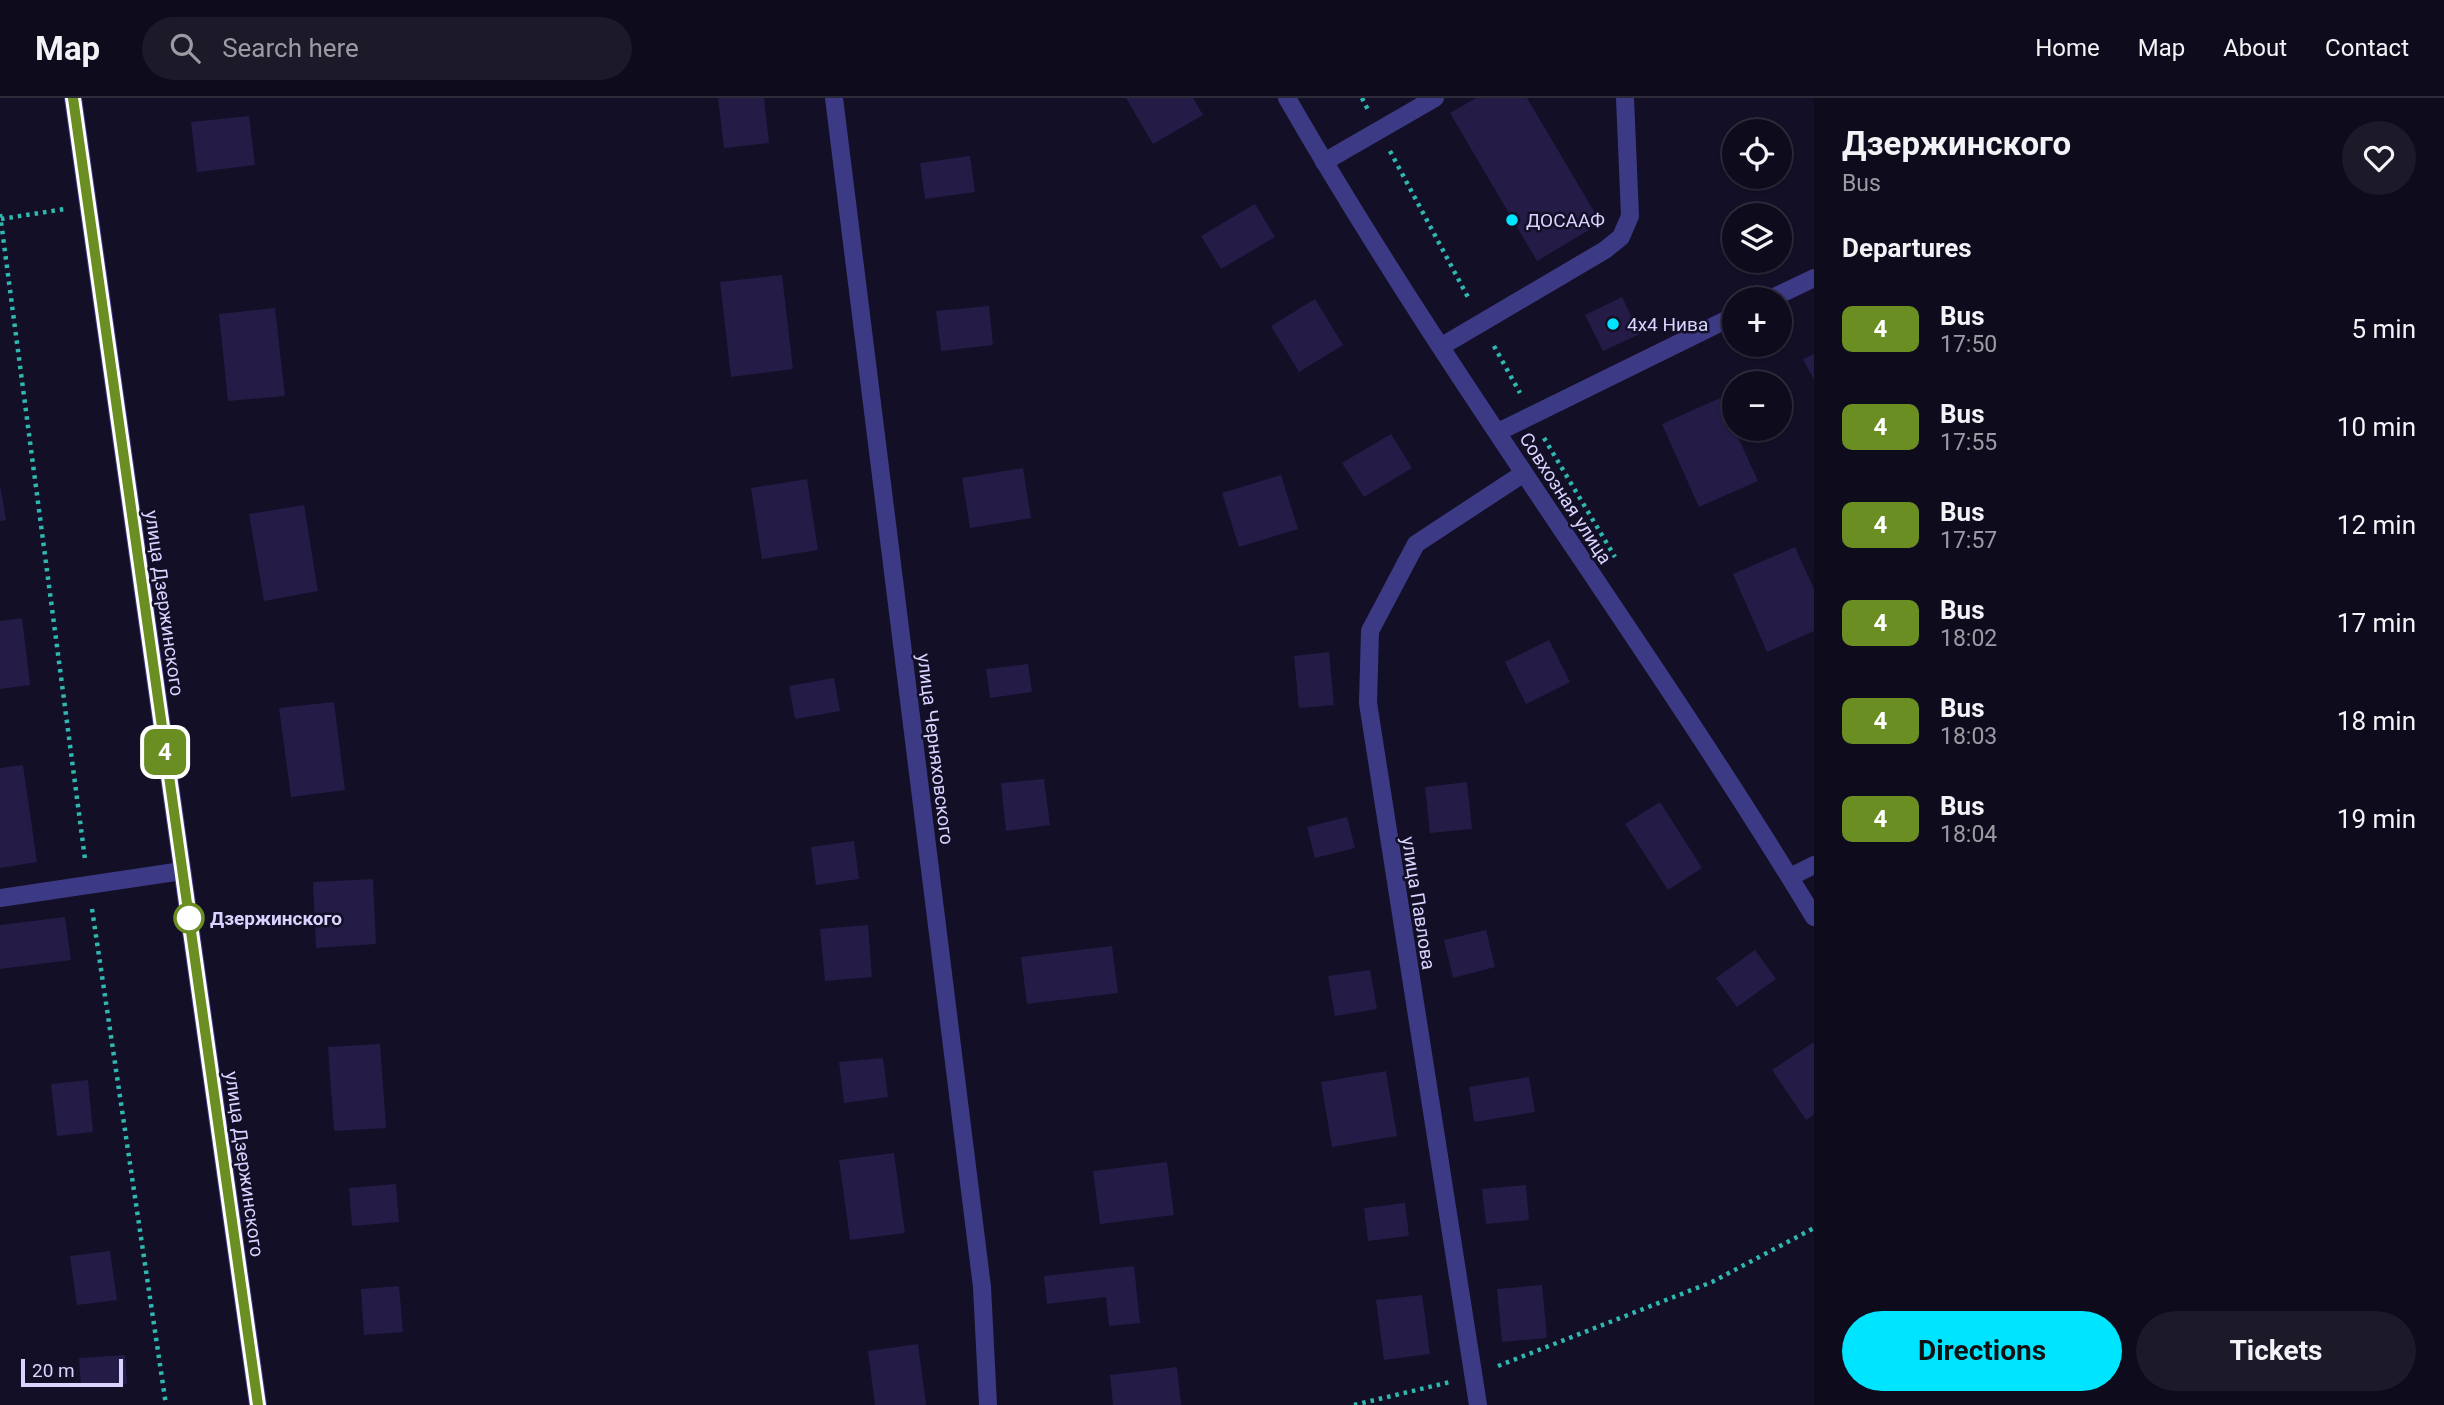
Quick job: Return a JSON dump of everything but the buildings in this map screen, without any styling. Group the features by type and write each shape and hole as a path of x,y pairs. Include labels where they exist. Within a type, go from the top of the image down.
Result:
{"street":[{"name":"улица Дзержинского","path":"73,98 258,1405"},
{"name":"улица Черняховского","path":"834,98 982,1287 988,1405"},
{"name":"Совхозная улица","path":"1287,98 1324,162 1442,346 1814,917"},
{"path":"1324,162 1435,98"},
{"path":"1442,346 1605,250 1621,237 1630,216 1625,98"},
{"path":"1792,288 1814,278"},
{"path":"1498,432 1722,322"},
{"name":"улица Павлова","path":"1478,1405 1367,703 1370,631 1416,544 1524,473"},
{"path":"1790,877 1814,865"},
{"path":"0,898 182,872"}],"path":[{"path":"1362,98 1532,415 1620,565"},
{"path":"88,205 0,218 89,885 166,1405"},
{"path":"1354,1405 1472,1376 1712,1282 1814,1228"}],"bus line":[{"name":"4","path":"73,98 258,1405"}],"place":[{"name":"ДОСААФ","path":"1512,220"},
{"name":"4x4 Нива","path":"1613,324"},
{"name":"Дзержинского","path":"189,918"}]}
